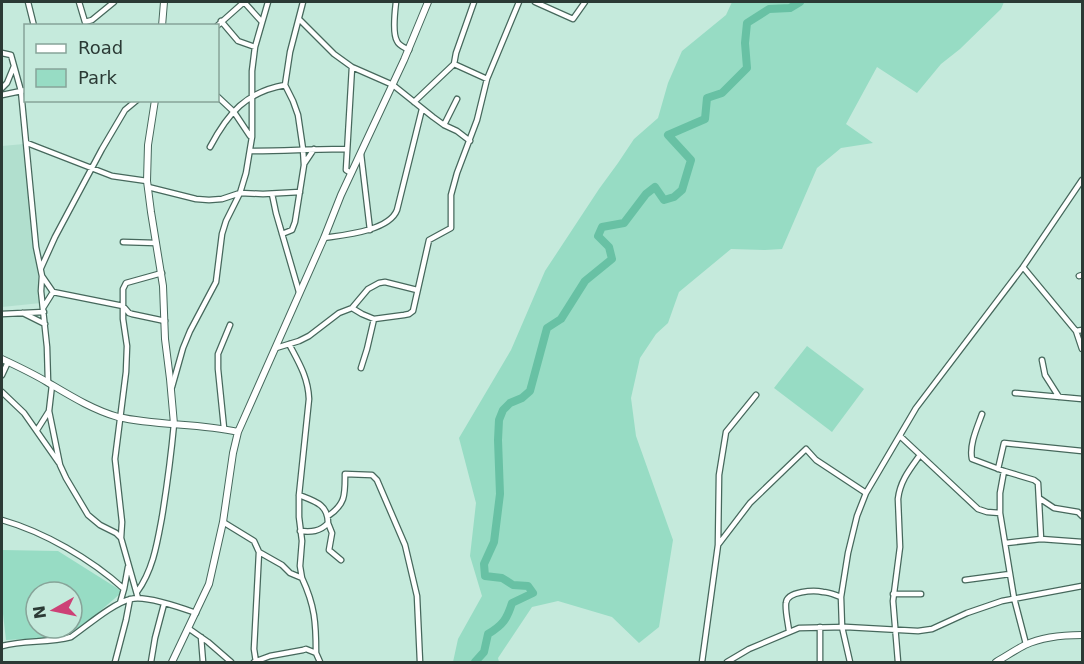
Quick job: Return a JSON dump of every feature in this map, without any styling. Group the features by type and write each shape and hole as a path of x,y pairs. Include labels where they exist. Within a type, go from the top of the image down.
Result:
{"street":[{"path":"28,2 34,24"},
{"path":"79,2 84,20 87,22 114,2"},
{"path":"162,24 164,2"},
{"path":"255,47 238,41 219,23 244,2 262,22"},
{"path":"171,392 190,331 216,282 222,234 240,193 252,137 252,71 255,47 268,2"},
{"path":"282,234 291,230 295,222 304,165 298,115 285,85 290,52 303,2"},
{"path":"396,2 396,40 409,50"},
{"path":"172,663 209,585 223,522 232,453 238,432 341,195 409,50 428,2"},
{"path":"414,102 454,64 474,2"},
{"path":"352,308 374,319 411,313 429,240 451,228 451,195 470,141 487,79 519,2"},
{"path":"535,2 573,20 585,2"},
{"path":"299,19 334,54 352,67 393,85 422,109 470,141"},
{"path":"2,53 10,54 23,91 36,247 42,276 41,291 50,384 49,411 60,465"},
{"path":"454,64 487,79"},
{"path":"2,88 14,66"},
{"path":"351,173 346,170 352,67"},
{"path":"210,147 222,124 252,95 275,86 285,85"},
{"path":"2,95 23,91"},
{"path":"219,98 234,112 252,137"},
{"path":"444,125 457,99"},
{"path":"41,268 92,168 125,110 135,102"},
{"path":"137,592 146,579 153,560 166,495 174,424 162,273 148,184 148,145 154,102"},
{"path":"324,238 370,230 397,213 422,109"},
{"path":"27,143 112,176 196,199 222,199 240,193 300,192"},
{"path":"304,165 314,149"},
{"path":"250,151 347,149"},
{"path":"361,154 370,230"},
{"path":"850,663 842,627 841,597 848,553 857,516 866,493 916,408 1023,267 1083,180"},
{"path":"1077,189 1083,194"},
{"path":"272,194 299,293"},
{"path":"123,242 156,243"},
{"path":"1023,267 1076,330 1083,349"},
{"path":"138,598 121,538 122,522 115,459 126,372 127,346 124,336 123,289 126,283 162,273"},
{"path":"42,276 53,292 123,306 129,313 165,321"},
{"path":"276,348 304,339 339,313 352,308 368,289 382,282 417,290"},
{"path":"44,310 53,292"},
{"path":"2,314 44,310"},
{"path":"20,312 45,324"},
{"path":"361,368 374,319"},
{"path":"224,428 218,354 230,325"},
{"path":"1076,330 1083,330"},
{"path":"289,344 304,372 309,399 299,495 302,541 300,567 315,615 316,653 320,663"},
{"path":"2,375 5,360 96,409 119,417 224,428 238,432"},
{"path":"1042,360 1045,375 1059,397"},
{"path":"2,392 24,413 37,430 60,465 87,515 100,525 116,532 121,538"},
{"path":"1015,393 1083,399"},
{"path":"702,663 718,545 719,475 726,432 756,395"},
{"path":"37,430 49,411"},
{"path":"982,414 970,456 974,461 1036,481 1041,539"},
{"path":"900,436 978,509 1000,513"},
{"path":"47,446 55,438"},
{"path":"998,469 1004,443 1083,451"},
{"path":"718,545 750,503 806,449 816,460 866,493"},
{"path":"898,663 893,594 900,547 897,505 905,476 920,455"},
{"path":"1004,471 1000,493 1000,513 1014,598 1026,644"},
{"path":"328,516 335,512 343,501 345,474 372,476 377,480 405,545 416,588 419,607 420,663"},
{"path":"299,495 323,506 332,533 329,550 341,560"},
{"path":"1038,498 1054,508 1078,512 1083,516"},
{"path":"2,520 26,528 67,548 124,589"},
{"path":"223,522 254,541 259,552 255,662 270,656 306,649 316,653"},
{"path":"300,531 315,531 328,523"},
{"path":"1006,543 1041,539 1083,542"},
{"path":"259,552 278,562 290,573 302,578"},
{"path":"120,603 128,564"},
{"path":"965,580 1010,574"},
{"path":"727,663 749,649 799,628 927,630 981,608 1014,598 1083,586"},
{"path":"789,631 786,601 789,596 813,591 828,592 841,597"},
{"path":"893,594 921,594"},
{"path":"2,646 71,637 120,603 130,599 138,598 196,613"},
{"path":"115,663 130,599"},
{"path":"152,663 155,638 165,604"},
{"path":"820,627 820,663"},
{"path":"188,628 213,646 231,663"},
{"path":"996,663 1008,659 1026,644 1070,635 1083,635"},
{"path":"201,637 203,663"},
{"path":"203,655 213,646"}],"shaded area":[{"path":"24,144 41,303 2,307 2,146"}],"green space":[{"path":"732,2 1004,2 1001,9 941,64 917,93 877,67 846,124 873,143 841,148 817,168 782,249 731,249 679,292 668,323 656,334 640,358 631,398 636,436 673,540 659,627 639,643 612,617 558,601 532,607 498,658 499,662 453,662 458,639 482,596 470,556 476,503 459,438 511,350 545,271 634,139 658,118 668,83 682,51 726,15"},
{"path":"807,346 864,389 832,432 774,388"},
{"path":"2,550 58,551 120,590 121,593 84,625 84,580 24,580 24,639 6,640 2,605"}],"waterway":[{"path":"475,662 484,652 488,634 504,621 512,603 533,593 528,586 513,585 502,578 485,576 484,564 494,542 500,494 498,440 499,420 503,410 530,391 547,328 561,319 585,281 612,259 609,247 598,236 602,227 624,223 646,194 655,187 664,200 674,197 682,190 691,160 668,135 705,119 707,98 722,93 747,68 745,43 747,23 769,9 790,8 800,2"}]}
